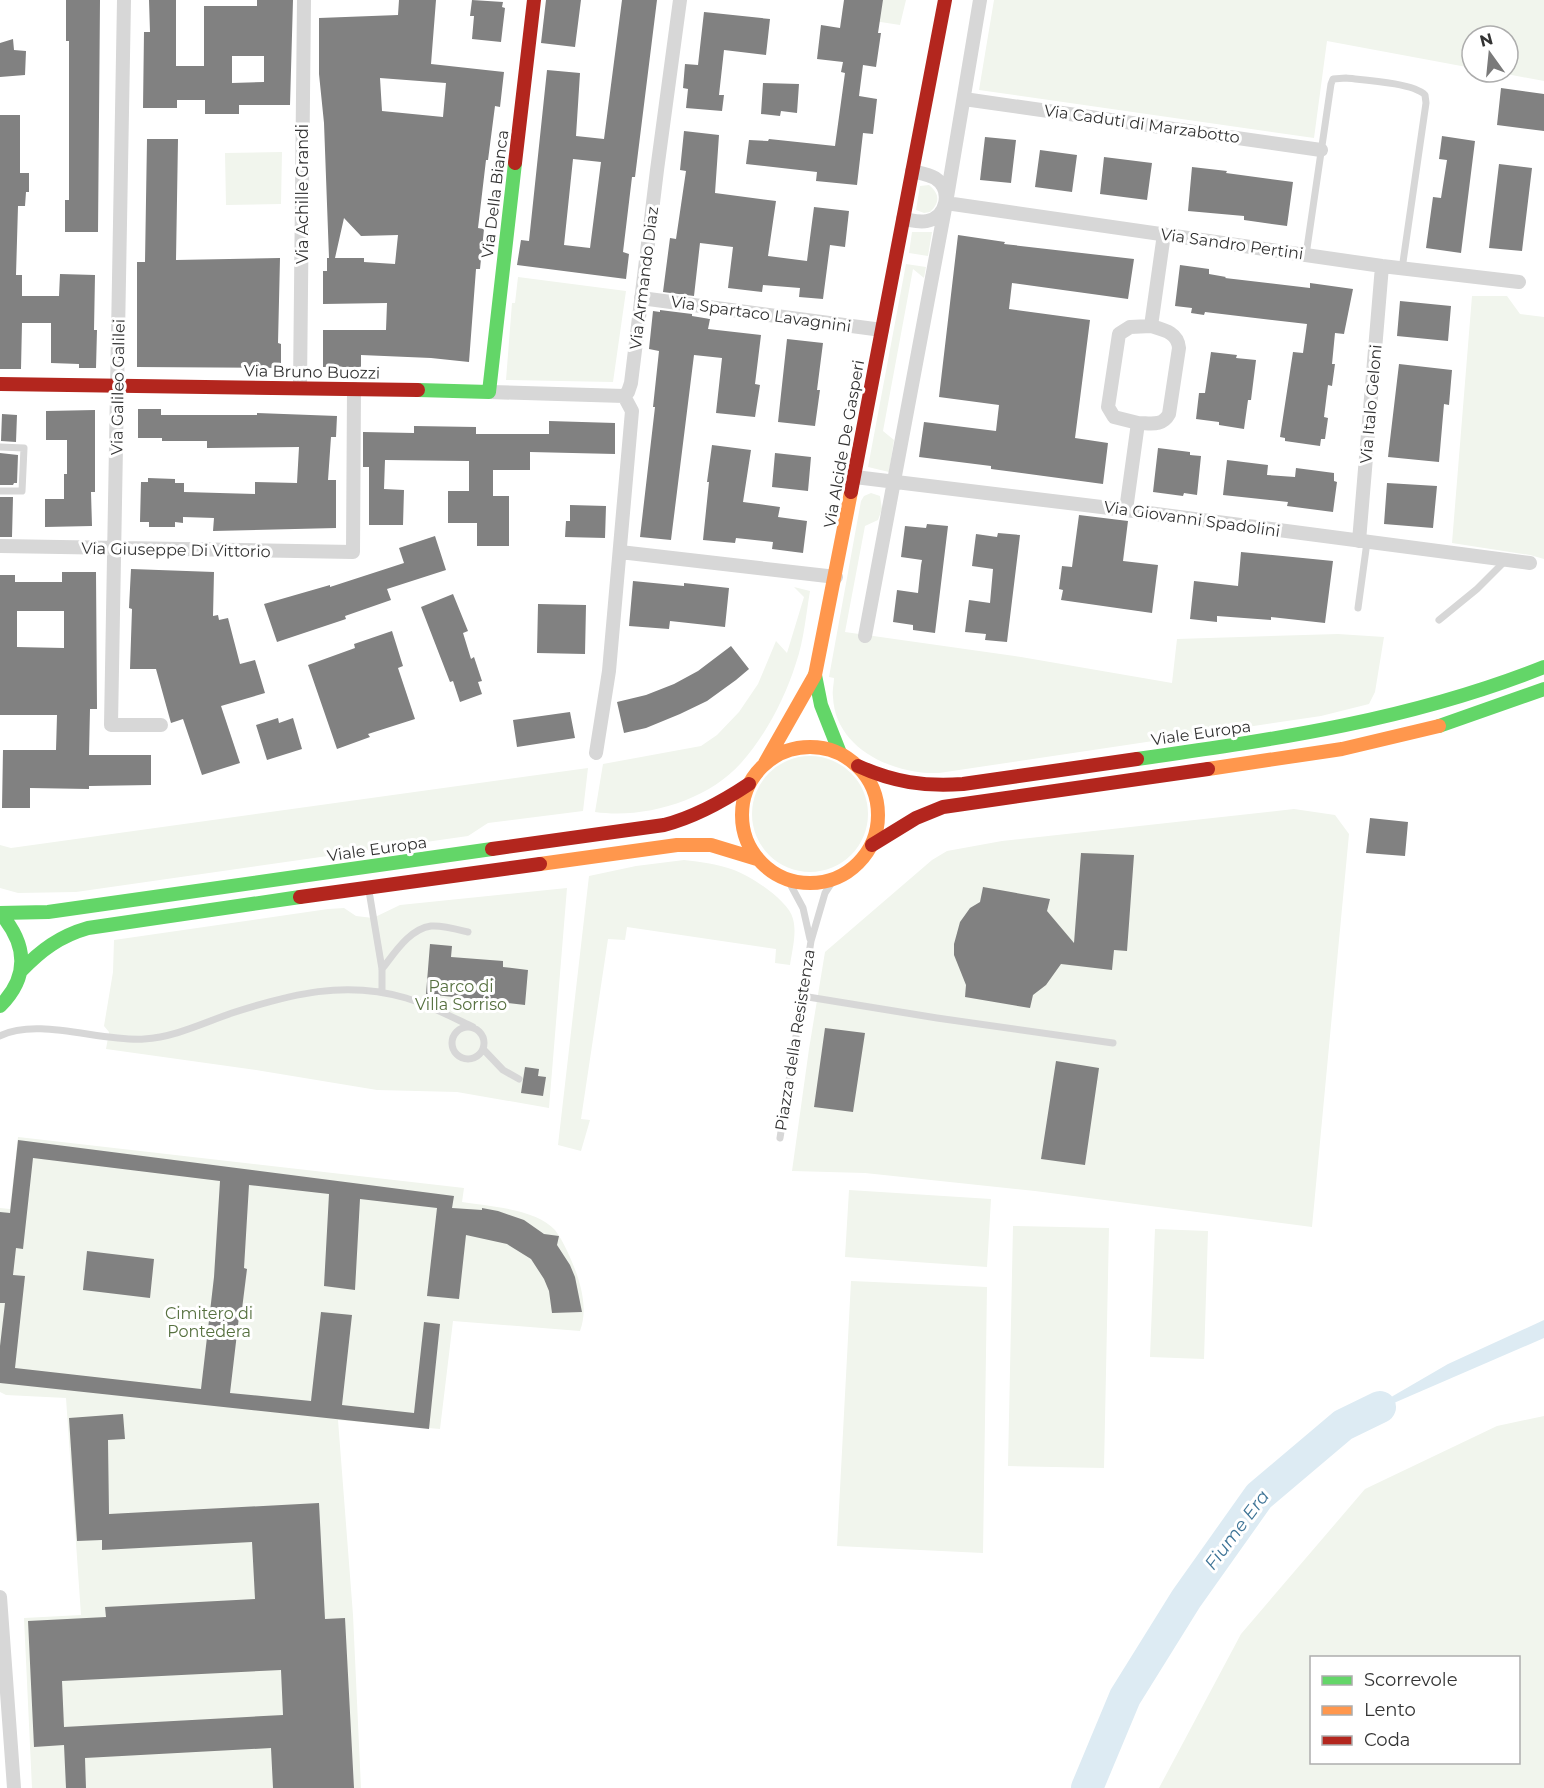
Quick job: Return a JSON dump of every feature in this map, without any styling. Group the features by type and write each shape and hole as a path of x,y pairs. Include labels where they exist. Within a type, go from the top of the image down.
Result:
{"main road":[{"name":"Via Della Bianca","path":"489,392 534,0"},
{"name":"Via Alcide De Gasperi","path":"765,763 815,675 836,577 945,0"},
{"name":"Via Bruno Buozzi","path":"0,384 300,387 489,392"},
{"name":"Viale Europa","path":"858,766 868,779 878,802 878,827 872,844 861,861 834,879 812,884 788,880 766,868 747,842 742,823 743,803 749,784 765,763 782,753 801,747 821,748 840,753 858,766 891,780 911,785 963,784 1325,731 1378,720 1475,693 1544,667"},
{"name":"Via Alcide De Gasperi","path":"815,675 823,712 840,753"},
{"name":"Viale Europa","path":"872,844 916,818 943,807 1342,749 1412,734 1544,689"},
{"name":"Viale Europa","path":"0,913 48,912 664,825 710,809 749,784"},
{"name":"Viale Europa","path":"21,971 47,946 74,931 677,844 711,845 758,860"},
{"name":"Viale Europa","path":"0,913 9,922 20,941 22,953 21,971 12,994 0,1006"}],"street":[{"name":"Via Galileo Galilei","path":"124,0 111,725 161,725"},
{"name":"Via Achille Grandi","path":"300,387 304,0"},
{"name":"Via Armando Diaz","path":"624,396 631,383 680,0"},
{"path":"866,636 946,203 980,0"},
{"name":"Via Caduti di Marzabotto","path":"963,99 1321,150"},
{"path":"903,219 922,222 930,220 943,210 946,203 945,193 939,182 912,171"},
{"name":"Via Sandro Pertini","path":"946,203 1402,269 1519,282"},
{"path":"1151,327 1164,234"},
{"name":"Via Italo Geloni","path":"1363,542 1382,266"},
{"name":"Via Spartaco Lavagnini","path":"641,298 882,330"},
{"path":"1130,327 1151,327 1177,338 1179,348 1169,414 1160,423 1138,423 1119,419 1109,412 1108,407 1119,334 1130,327"},
{"name":"Via Giuseppe Di Vittorio","path":"0,546 353,552 354,389"},
{"name":"Via Bruno Buozzi","path":"489,392 624,396"},
{"path":"596,753 609,671 632,411 624,396"},
{"path":"1126,510 1138,423"},
{"name":"Via Giovanni Spadolini","path":"855,477 1530,563"},
{"path":"620,552 836,577"},
{"path":"0,1597 7,1745 14,1788"}],"lane":[{"path":"1306,255 1333,79 1346,78 1409,87 1423,92 1426,103 1402,269"},
{"path":"0,447 24,448 22,491 0,491"},
{"path":"1358,608 1363,542"},
{"path":"1439,620 1477,589 1506,560"},
{"name":"Piazza della Resistenza","path":"780,1138 810,941 825,893 834,879"},
{"name":"Piazza della Resistenza","path":"788,880 803,908 810,941"},
{"path":"368,887 382,969 382,992"},
{"path":"382,969 410,936 421,929 433,926 468,932"},
{"path":"0,1036 16,1030 35,1028 121,1040 159,1037 179,1033 242,1010 312,991 343,989 382,992 409,998 473,1027 482,1034 484,1043 483,1049 474,1058 468,1059 458,1056 452,1042 458,1030 468,1026 473,1027"},
{"path":"802,996 1113,1043"},
{"path":"454,1019 458,1030"},
{"path":"483,1049 503,1070 519,1079"}],"green space":[{"path":"883,0 906,0 900,25 842,16 843,6 881,12"},
{"path":"994,0 1544,0 1544,81 1520,76 1520,24 1460,24 1460,66 1327,41 1314,138 979,90"},
{"path":"282,152 281,204 226,205 225,153"},
{"path":"929,185 937,195 937,202 930,212 924,213 916,210 920,186"},
{"path":"912,232 932,232 928,256 909,253"},
{"path":"906,264 926,267 924,278 913,269 883,431 894,440 889,472 868,467"},
{"path":"518,277 626,291 613,382 506,380 512,303 515,303"},
{"path":"1472,296 1507,296 1520,314 1544,317 1544,559 1452,543"},
{"path":"871,493 880,496 882,509 878,520 865,526 845,632 1021,657 1172,683 1177,639 1338,634 1384,637 1375,692 1369,704 1321,716 939,773 904,769 886,764 856,744 844,731 836,715 833,694 834,678 829,677 861,501 864,496"},
{"path":"794,587 810,591 799,654 774,716 741,763 711,788 674,804 634,813 595,812 603,764 701,746 717,735 739,712 758,684 776,641 787,653 804,597"},
{"path":"810,756 832,761 851,773 863,792 868,814 863,836 851,855 832,867 810,872 788,867 769,855 757,836 752,814 757,792 769,773 788,761"},
{"path":"588,768 583,811 488,823 468,836 76,892 18,893 0,888 0,845 11,848"},
{"path":"1294,809 1335,815 1349,834 1312,1227 1035,1191 865,1173 792,1171 825,952 932,860 947,851 1002,841"},
{"path":"684,860 734,870 759,883 777,897 790,912 794,924 790,965 775,963 776,949 627,927 625,940 608,939 581,1119 590,1120 581,1151 558,1145 589,876 636,866"},
{"name":"Parco di Villa Sorriso","path":"567,888 549,1108 457,1092 377,1090 106,1049 109,1032 104,1026 113,972 114,940 328,909 344,908 356,916 373,918 400,905"},
{"name":"Cimitero di Pontedera","path":"18,1137 464,1188 462,1202 498,1207 537,1217 555,1230 564,1245 576,1272 582,1294 584,1309 580,1331 453,1321 440,1429 338,1420 353,1615 361,1788 32,1788 24,1618 81,1615 66,1398 6,1395 0,1392 0,1208 10,1209"},
{"path":"849,1190 991,1199 987,1267 845,1257"},
{"path":"1013,1226 1109,1228 1104,1468 1008,1466"},
{"path":"1155,1229 1208,1231 1204,1359 1150,1357"},
{"path":"851,1281 987,1287 983,1553 837,1546"},
{"path":"1544,1416 1544,1788 1159,1788 1241,1634 1365,1489 1497,1426"}],"shaded area":[{"path":"1544,1320 1544,1338 1343,1425 1448,1364"}],"building":[{"path":"66,0 100,0 98,232 65,232 65,200 69,200 69,41 66,41"},
{"path":"149,0 176,0 176,66 204,66 204,6 257,6 257,0 293,0 290,105 239,105 239,114 205,114 205,100 177,100 177,108 143,108 144,32 150,32","holes":["232,56 264,56 264,82 232,83"]},
{"path":"399,0 436,0 431,64 504,72 500,107 495,106 488,160 486,160 478,228 484,229 480,269 476,269 469,362 361,355 361,367 323,367 323,330 386,330 387,303 323,304 323,271 327,271 327,258 329,258 324,123 319,74 319,18 398,15","holes":["380,78 446,83 443,117 382,111","344,218 361,236 398,235 395,264 364,262 364,258 335,258"]},
{"path":"472,0 503,2 502,7 505,8 501,42 472,39 474,16 470,16"},
{"path":"546,0 581,0 575,47 541,43"},
{"path":"622,0 657,0 635,177 632,177 623,252 629,254 626,279 517,265 521,240 529,241 547,70 580,73 576,136 604,139","holes":["573,159 601,162 590,248 564,245"]},
{"path":"844,0 883,0 876,67 863,65 859,96 877,99 873,134 863,133 857,185 816,181 817,172 746,164 749,140 768,141 769,139 835,146 845,73 841,72 843,62 817,59 821,25 840,28"},
{"path":"704,12 770,19 766,55 724,50 719,95 724,95 722,111 686,108 688,89 683,88 685,64 698,65"},
{"path":"13,39 14,50 26,51 25,75 0,77 0,43"},
{"path":"763,83 799,84 797,113 781,111 780,116 761,114"},
{"path":"1501,88 1544,94 1544,131 1497,125"},
{"path":"0,115 20,115 20,173 29,173 29,192 26,192 25,206 18,206 16,275 22,275 22,296 59,296 60,274 95,275 96,368 79,368 79,364 51,363 51,323 22,323 21,369 0,369"},
{"path":"684,131 719,135 715,193 776,201 768,256 807,261 814,207 849,211 845,247 830,245 823,299 799,297 800,288 763,285 762,292 728,288 733,247 700,243 694,296 663,292 670,238 676,239 686,171 680,170"},
{"path":"1442,136 1475,141 1461,253 1426,248 1433,197 1441,198 1447,160 1439,159"},
{"path":"985,137 1016,140 1011,183 980,180"},
{"path":"147,139 178,139 176,260 280,258 278,343 281,344 281,368 137,367 137,262 145,262"},
{"path":"1040,150 1077,155 1072,192 1035,187"},
{"path":"1104,157 1152,163 1147,200 1100,194"},
{"path":"1499,164 1532,168 1522,251 1489,248"},
{"path":"1192,167 1293,182 1287,226 1244,220 1244,216 1188,211"},
{"path":"958,235 1005,242 1004,244 1134,259 1128,299 1012,283 1009,309 1090,320 1075,438 1108,443 1103,484 919,457 924,422 996,431 999,405 939,397"},
{"path":"1180,265 1209,269 1209,274 1225,278 1310,288 1310,283 1353,289 1344,334 1335,333 1332,364 1335,364 1332,386 1328,385 1324,417 1328,418 1325,439 1321,439 1320,446 1285,441 1285,438 1280,437 1293,352 1303,353 1307,324 1205,312 1204,315 1191,313 1192,308 1175,306"},
{"path":"1400,301 1451,306 1448,341 1397,336"},
{"path":"660,310 710,319 708,329 761,335 755,384 760,385 755,417 716,413 722,358 694,355 671,540 640,537 659,351 649,349 653,311 660,312"},
{"path":"787,339 823,343 815,426 778,422"},
{"path":"1211,352 1256,360 1251,400 1248,400 1244,429 1196,419 1199,393 1205,393"},
{"path":"1399,364 1452,370 1449,405 1444,404 1439,462 1388,457"},
{"path":"138,409 161,409 161,415 257,415 257,413 337,416 336,437 331,437 328,480 336,480 336,528 213,531 214,518 183,517 183,523 175,522 175,527 149,527 149,522 140,522 141,482 148,482 148,478 175,479 175,483 184,483 184,492 255,494 255,482 297,483 299,447 207,448 207,441 162,441 162,438 138,438"},
{"path":"95,410 95,492 91,492 92,526 45,527 45,499 64,499 64,474 67,474 67,440 46,440 46,411"},
{"path":"2,414 17,415 16,442 1,441"},
{"path":"549,421 615,423 615,454 530,452 530,470 493,470 493,496 509,496 509,546 477,546 477,523 448,523 448,491 469,491 469,461 385,460 384,489 404,490 403,525 369,525 369,467 363,467 363,432 414,433 414,426 476,427 476,434 549,434"},
{"path":"712,445 751,450 743,502 780,507 778,517 807,521 803,553 772,549 773,542 736,538 735,543 703,540"},
{"path":"1158,448 1190,452 1190,455 1201,456 1197,495 1184,493 1183,496 1153,492"},
{"path":"0,453 18,455 17,483 13,485 0,485"},
{"path":"775,453 811,457 808,491 772,487"},
{"path":"1227,460 1268,465 1267,475 1295,477 1296,468 1334,473 1334,481 1337,482 1333,512 1287,506 1288,502 1223,495"},
{"path":"1387,483 1437,486 1433,528 1384,524"},
{"path":"0,497 13,497 12,537 0,537"},
{"path":"570,505 606,506 605,538 565,537 566,521 570,521"},
{"path":"1079,515 1128,521 1123,561 1158,565 1152,613 1061,600 1063,590 1059,589 1062,566 1072,567"},
{"path":"927,524 948,526 935,633 913,630 913,625 893,622 897,590 918,593 922,560 901,557 905,526 926,528"},
{"path":"998,533 1020,535 1007,642 985,640 986,634 965,632 969,600 990,603 993,569 972,566 976,534 997,537"},
{"path":"435,536 446,570 387,589 391,600 345,616 346,619 277,642 264,604 330,585 330,587 404,563 399,548"},
{"path":"1241,552 1333,561 1325,623 1271,617 1271,620 1217,616 1217,622 1190,619 1194,581 1238,586"},
{"path":"131,569 214,572 213,616 218,615 219,620 228,618 240,664 255,660 265,693 221,706 240,763 202,775 183,719 171,723 156,669 130,669"},
{"path":"62,572 96,572 97,709 90,709 89,755 151,755 151,785 89,786 89,789 30,788 30,808 2,808 3,750 56,750 57,715 0,715 0,575 15,575 15,582 62,582","holes":["17,611 64,611 64,648 17,647"]},
{"path":"633,581 729,588 725,627 670,621 669,629 629,626"},
{"path":"453,594 468,631 463,633 471,659 474,657 482,681 478,682 482,694 460,702 421,607"},
{"path":"538,604 586,605 585,654 537,653"},
{"path":"392,631 403,666 398,668 415,719 368,734 370,737 337,749 308,665 355,648 354,644"},
{"path":"731,646 749,669 736,680 707,701 680,714 646,728 624,733 617,702 646,695 674,684 698,671"},
{"path":"570,712 575,738 517,747 513,720"},
{"path":"278,718 279,723 293,718 302,749 267,760 256,725"},
{"path":"1370,818 1408,822 1405,856 1366,853"},
{"path":"1081,853 1134,855 1127,951 1114,950 1112,970 1061,964 1046,985 1033,995 1030,1008 965,997 966,985 954,955 954,944 960,922 970,908 980,902 983,887 1050,899 1047,911 1074,943"},
{"path":"430,944 452,946 451,957 503,961 503,967 528,970 525,1005 426,994"},
{"path":"825,1028 865,1033 853,1112 814,1107"},
{"path":"1056,1061 1099,1068 1085,1165 1041,1159"},
{"path":"525,1067 539,1069 538,1076 546,1077 543,1096 521,1093"},
{"path":"18,1140 454,1196 452,1208 482,1210 482,1208 498,1211 524,1220 544,1234 559,1236 557,1245 575,1277 582,1312 552,1313 549,1291 531,1259 507,1244 466,1235 459,1299 427,1296 437,1208 360,1199 355,1290 324,1286 329,1194 249,1185 244,1268 247,1269 230,1393 311,1401 321,1312 352,1315 342,1405 414,1413 424,1322 440,1324 429,1429 0,1383 0,1346 5,1303 0,1303 0,1212 10,1213","holes":["33,1158 220,1181 214,1277 201,1389 15,1368 25,1276 13,1275 16,1248 23,1249"]},
{"path":"87,1251 154,1259 150,1298 83,1290"},
{"path":"123,1414 125,1439 108,1440 109,1514 319,1503 325,1619 345,1618 354,1788 273,1788 271,1748 85,1758 86,1788 66,1788 64,1745 34,1747 28,1621 106,1617 105,1607 255,1599 252,1542 102,1550 102,1540 77,1541 69,1418","holes":["281,1670 283,1715 64,1727 62,1681"]}],"waterway":[{"name":"Fiume Era","path":"1087,1788 1125,1697 1186,1599 1259,1496 1343,1425 1380,1407"}],"traffic: fast":[{"path":"418,390 489,392 515,163"},
{"path":"1137,759 1293,735 1394,714 1444,701 1544,667"},
{"path":"815,675 821,705 840,753"},
{"path":"1439,726 1544,689"},
{"path":"0,913 48,912 492,849"},
{"path":"21,971 52,945 88,928 300,897"},
{"path":"0,913 16,936 21,960 16,983 10,995 0,1006"}],"traffic: slow":[{"path":"765,763 815,675 851,492"},
{"path":"1208,769 1342,749 1439,726"},
{"path":"810,747 836,752 848,758 858,767 867,777 873,789 878,815 873,841 867,853 858,863 848,872 836,878 810,883 784,878 772,872 762,863 753,853 747,841 742,815 747,789 753,777 762,767 772,758 784,752 810,747"},
{"path":"540,864 677,845 711,845 757,859"}],"traffic: jam":[{"path":"515,163 534,0"},
{"path":"851,492 945,0"},
{"path":"0,384 418,390"},
{"path":"858,766 897,780 949,785 1137,759"},
{"path":"872,845 916,818 943,807 1208,769"},
{"path":"492,849 664,825 708,808 749,784"},
{"path":"300,897 540,864"}]}
